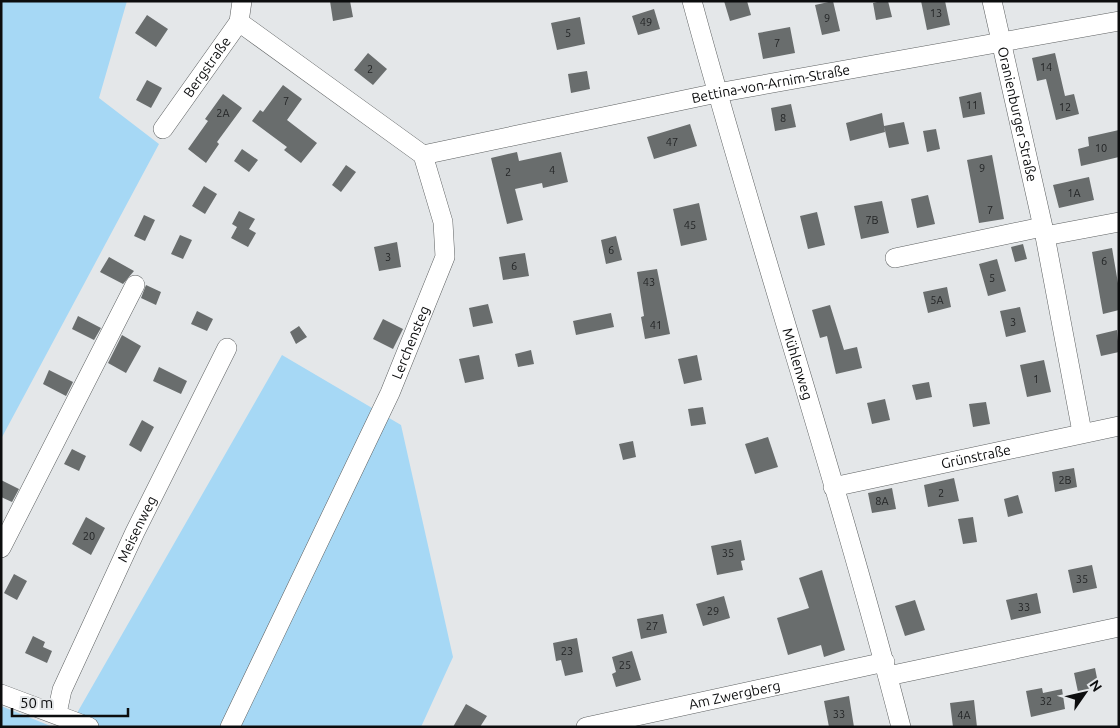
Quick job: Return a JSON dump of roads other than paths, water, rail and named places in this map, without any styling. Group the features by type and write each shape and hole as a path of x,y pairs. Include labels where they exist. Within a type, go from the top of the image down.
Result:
{"street":[{"name":"Bergstraße","path":"163,129 239,22 242,1"},
{"name":"Mühlenweg","path":"692,1 717,93 812,407 901,727"},
{"name":"Oranienburger Straße","path":"992,1 1044,232 1082,432"},
{"name":"Bettina-von-Arnim-Straße","path":"423,155 717,93 1119,21"},
{"path":"239,22 423,155"},
{"name":"Lerchensteg","path":"230,727 390,393 445,257 443,222 423,155"},
{"path":"895,258 1044,232 1119,222"},
{"path":"1,548 135,285"},
{"name":"Meisenweg","path":"57,713 62,690 127,550 227,348"},
{"name":"Grünstraße","path":"833,487 1082,432 1119,426"},
{"name":"Am Zwergberg","path":"586,727 886,669 1119,627"},
{"path":"1,694 57,713 89,727"}]}
